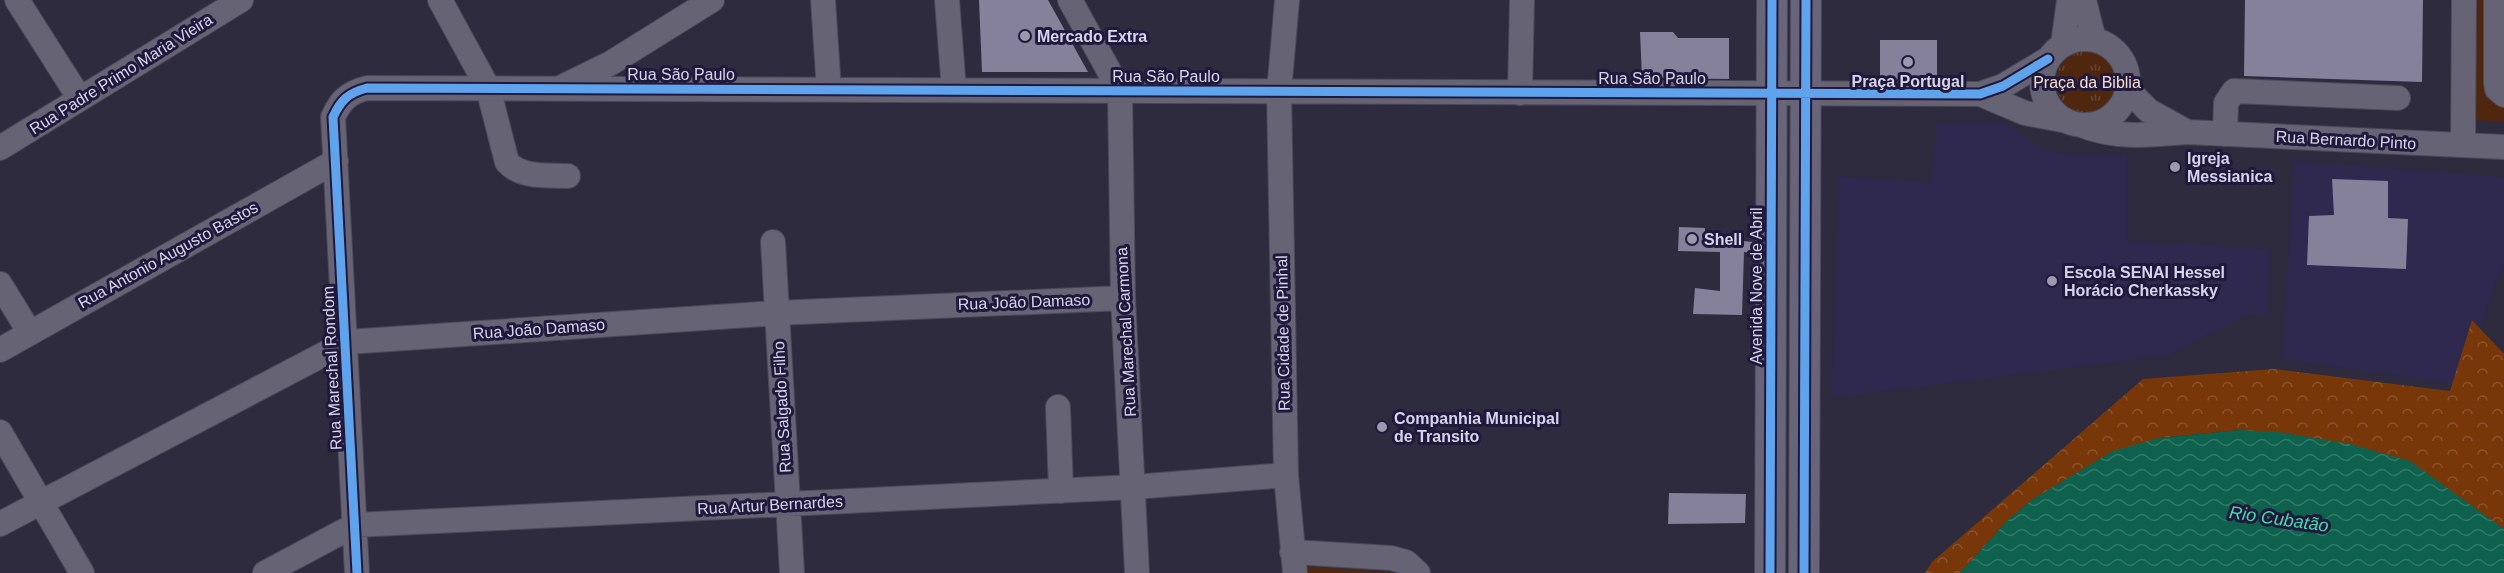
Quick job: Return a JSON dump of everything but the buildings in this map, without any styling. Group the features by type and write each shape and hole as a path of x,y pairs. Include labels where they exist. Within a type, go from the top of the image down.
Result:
{"main road":[{"name":"Avenida Nove de Abril","path":"1770,573 1772,0"},
{"path":"1804,573 1806,0"}],"street":[{"path":"17,0 80,99"},
{"path":"440,0 488,88 507,162 513,169 525,173 567,176"},
{"path":"559,89 611,63 712,0"},
{"path":"824,0 829,90"},
{"path":"947,0 954,90"},
{"path":"1070,0 1120,91"},
{"name":"Rua Cidade de Pinhal","path":"1287,0 1279,92 1286,475 1293,562"},
{"path":"1520,93 1522,0"},
{"path":"2073,0 2094,40"},
{"path":"2056,52 2073,41 2094,40 2112,48 2121,58 2127,70 2128,90 2124,102 2116,112 2106,120 2094,125 2074,123 2058,116 2045,99 2042,79 2056,52 2073,0"},
{"path":"2463,0 2463,145"},
{"path":"2496,0 2496,83 2497,89 2504,95"},
{"name":"Rua Padre Primo Maria Vieira","path":"0,148 234,2"},
{"name":"Rua São Paulo","path":"336,161 333,117 341,101 347,95 367,88 1980,94 2003,86 2056,52"},
{"name":"Rua Bernardo Pinto","path":"2128,90 2149,111 2187,132"},
{"path":"2225,134 2226,103 2234,90 2398,98"},
{"name":"Rua Marechal Carmona","path":"1120,91 1123,298 1137,573"},
{"name":"Rua São Paulo","path":"1980,94 2025,113 2074,123"},
{"name":"Rua Bernardo Pinto","path":"2074,123 2114,135 2140,136 2187,132 2504,147"},
{"name":"Rua Antonio Augusto Bastos","path":"0,350 336,161"},
{"name":"Rua Marechal Rondom","path":"336,161 357,573"},
{"name":"Rua Salgado Filho","path":"773,242 792,573"},
{"path":"0,285 30,333"},
{"name":"Rua João Damaso","path":"0,524 41,505 346,342 777,313 1123,298"},
{"path":"1058,407 1061,491"},
{"path":"0,432 82,573"},
{"name":"Rua Artur Bernardes","path":"265,573 355,525 1061,491 1286,475"},
{"path":"1293,562 1392,558 1406,562 1418,573"}],"shaded area":[{"name":"Escola SENAI Hessel Horácio Cherkassky","path":"1936,123 2005,123 2041,150 2086,156 2128,154 2127,241 2270,249 2267,316 2248,314 2169,355 1831,398 1839,176 1932,183"},
{"path":"2294,161 2504,177 2504,260 2461,385 2282,359"}],"green space":[{"path":"2474,0 2504,0 2504,122 2473,120"},
{"name":"Praça da Biblia","path":"2087,51 2109,60 2118,82 2109,104 2087,113 2065,104 2056,82 2065,60"},
{"path":"2472,320 2504,354 2504,532 2240,430 2159,438 2033,499 2008,520 1960,573 1925,573 1932,562 2143,379 2274,369 2450,391"},
{"path":"1299,566 1398,573 1301,573"}],"water":[{"name":"Rio Cubatão","path":"2240,430 2278,432 2350,444 2410,461 2504,529 2504,573 1960,573 2008,520 2033,499 2113,451 2159,438"}],"cycle path":[{"path":"1770,573 1772,0"},
{"path":"1804,573 1806,0"},
{"path":"357,573 333,117 346,98 360,90 367,88 1980,94 2003,86 2048,59"}],"place":[{"name":"Mercado Extra","path":"1025,36"},
{"name":"Praça Portugal","path":"1908,62"},
{"name":"Igreja Messianica","path":"2175,167"},
{"name":"Shell","path":"1692,239"},
{"name":"Escola SENAI Hessel Horácio Cherkassky","path":"2052,281"},
{"name":"Companhia Municipal de Transito","path":"1382,427"}]}
